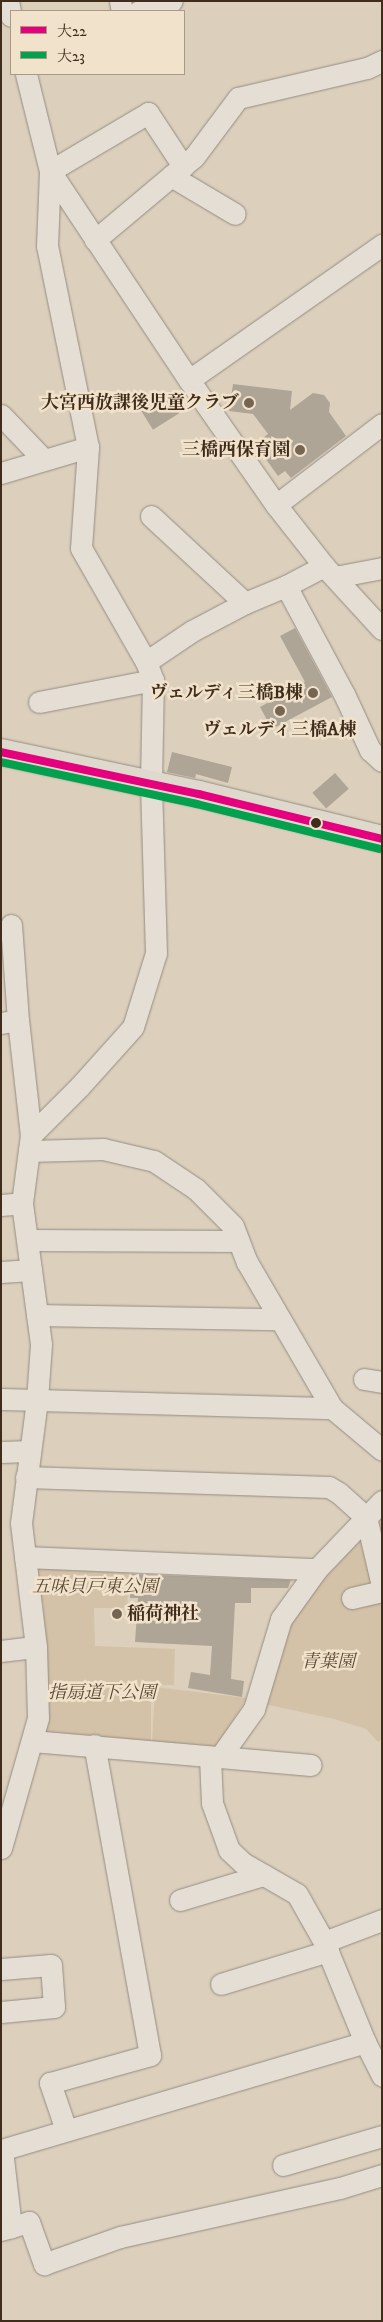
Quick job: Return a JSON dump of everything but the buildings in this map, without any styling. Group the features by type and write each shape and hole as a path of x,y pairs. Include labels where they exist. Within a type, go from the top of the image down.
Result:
{"main road":[{"path":"1,752 151,783 382,839"}],"street":[{"path":"142,10 171,1"},
{"path":"95,240 194,157 238,98 368,68 382,61"},
{"path":"1,1848 6,1815 32,1741 38,1718 36,1647 21,1523 37,1400 40,1344 28,1240 12,1204 30,1143 133,1027 156,953 149,671 82,548 88,447 47,246 50,171 26,75"},
{"path":"50,171 148,113 177,171 234,214"},
{"path":"50,171 189,380 276,505 329,572 382,629"},
{"path":"189,380 382,245"},
{"path":"1,416 43,459"},
{"path":"276,505 382,424"},
{"path":"1,473 88,447"},
{"path":"151,516 245,603"},
{"path":"39,702 149,671 192,631 245,603 286,586 329,572 382,568"},
{"path":"286,586 344,694 370,750 382,761"},
{"path":"11,925 10,1022 30,1143"},
{"path":"30,1143 103,1149 154,1161 196,1189 233,1226 238,1241 278,1318 332,1408 382,1450"},
{"path":"28,1240 238,1241"},
{"path":"1,1272 31,1270"},
{"path":"37,1315 278,1318"},
{"path":"1,1399 332,1408"},
{"path":"1,1452 30,1451"},
{"path":"26,1477 329,1487 339,1493 366,1517 382,1586"},
{"path":"382,1501 317,1570 280,1619 254,1709 215,1757 212,1803 229,1850 243,1863 297,1894 326,1946 365,2042 382,2076"},
{"path":"25,1557 317,1570"},
{"path":"352,1598 382,1591"},
{"path":"1,1650 36,1647"},
{"path":"32,1741 311,1765"},
{"path":"66,2130 50,2083 150,2055 94,1745"},
{"path":"180,1900 263,1875"},
{"path":"221,1984 326,1946 382,1920"},
{"path":"1,1968 51,1965 54,2007 1,2012"},
{"path":"365,2042 2,2150 6,2228 29,2222 44,2264 120,2237 340,2188 382,2174"},
{"path":"283,2165 382,2136"}],"green space":[{"name":"青葉園","path":"382,1507 382,1739 378,1742 366,1729 334,1719 255,1702 286,1623 321,1574"},
{"name":"指扇道下公園","path":"40,1564 129,1568 127,1608 94,1608 95,1646 175,1649 174,1685 151,1685 151,1744 37,1734 49,1697 43,1603 38,1594 35,1572"},
{"path":"155,1687 247,1698 216,1748 152,1743"}],"transit line":[{"name":"大22","path":"1,752 199,794 382,839"},
{"name":"大23","path":"1,762 197,804 380,849"}],"place":[{"name":"大宮西放課後児童クラブ","path":"249,403"},
{"name":"三橋西保育園","path":"300,450"},
{"name":"ヴェルディ三橋B棟","path":"313,693"},
{"name":"ヴェルディ三橋A棟","path":"280,711"},
{"name":"稲荷神社","path":"117,1614"}],"park label":[{"name":"五味貝戸東公園","path":"95,1587"}]}
